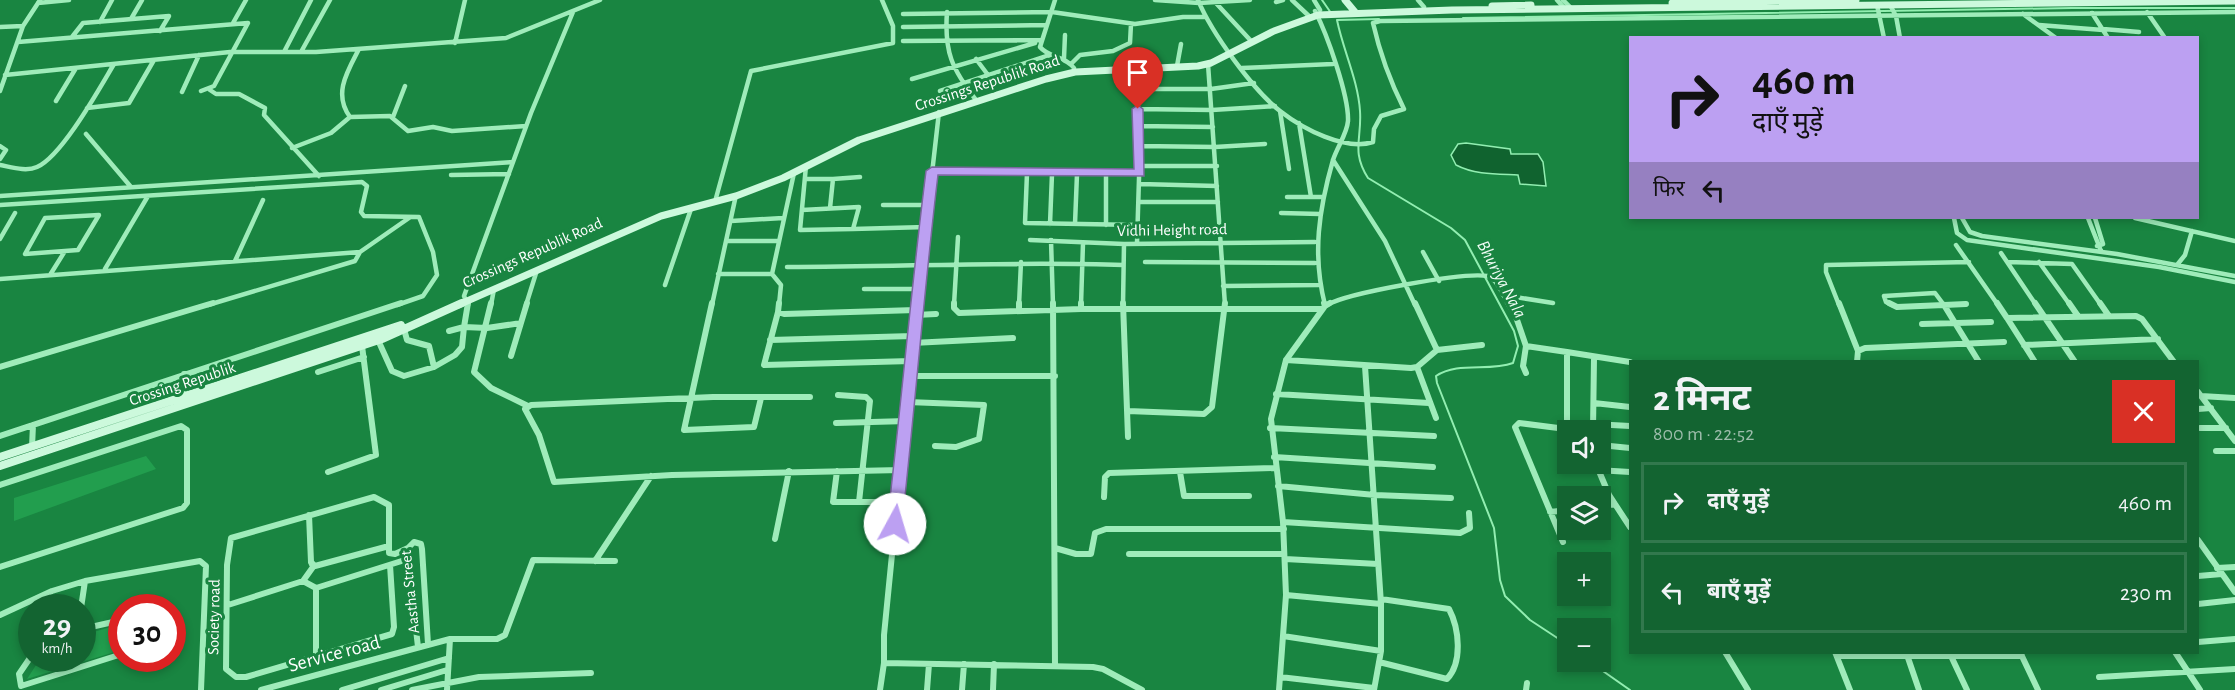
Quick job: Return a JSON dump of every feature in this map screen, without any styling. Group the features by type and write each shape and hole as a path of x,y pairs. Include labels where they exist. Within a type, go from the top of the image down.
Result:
{"street":[{"path":"0,90 23,26 39,1 69,0"},
{"path":"100,22 112,0"},
{"path":"131,19 141,0"},
{"path":"233,23 246,0"},
{"path":"284,52 311,0"},
{"path":"301,52 330,0"},
{"path":"455,43 465,0"},
{"path":"5,75 230,52 301,52 455,43 517,35 600,0"},
{"path":"716,198 751,71 842,56 893,43 895,40 893,26 882,0"},
{"path":"1050,56 1041,49 1040,41 1056,0"},
{"path":"1155,0 1219,2 1250,0"},
{"path":"1276,2 1283,0"},
{"path":"1292,0 1317,13"},
{"path":"1279,690 1286,595 1285,556 1270,428 1276,394 1286,360 1324,307 1315,263 1315,242 1333,160 1349,119 1314,0"},
{"path":"1338,0 1347,10 1454,16 1832,12 1879,8 1951,14 2235,12"},
{"path":"1345,0 1347,10"},
{"path":"1418,0 1424,7"},
{"path":"1492,0 1497,6"},
{"path":"1347,10 1856,0"},
{"path":"1199,1 1205,17 1232,50 1242,68 1280,111 1338,143 1358,146 1373,142 1380,117 1404,109 1394,88 1391,75 1382,61 1373,23 1564,5 1832,12 2047,1 2232,1"},
{"path":"1219,2 1250,40"},
{"path":"2001,5 2009,13"},
{"path":"1945,6 1951,14"},
{"path":"1879,8 1884,36"},
{"path":"1892,9 1899,36"},
{"name":"Crossings Republik Road","path":"370,341 627,225 716,198 736,195 792,171 864,135 939,113 1073,66 1177,66 1202,62 1317,13 1347,10"},
{"path":"464,298 526,126 573,12"},
{"path":"947,12 946,43 951,66 976,100"},
{"path":"903,14 1052,12 1131,24 1184,17 1205,17"},
{"path":"2146,12 2163,36"},
{"path":"2092,13 2107,36"},
{"path":"2024,14 2053,36"},
{"path":"72,38 83,23 169,16 160,31"},
{"path":"18,42 244,22 248,25 230,52 214,86 210,90 201,91"},
{"path":"940,91 1050,56 1064,58 1073,66 1080,55 1113,51 1130,43 1131,24"},
{"path":"903,27 1047,25"},
{"path":"0,27 23,26"},
{"path":"2038,26 2139,32"},
{"path":"1064,58 1065,35"},
{"path":"903,41 946,43 1040,41"},
{"path":"912,79 1040,41"},
{"path":"1177,66 1181,44"},
{"path":"350,117 342,100 341,87 359,49"},
{"path":"0,466 404,329 464,298 646,222 736,195 794,172 859,140 1069,73 1174,69 1208,64 1232,50"},
{"path":"182,92 199,55"},
{"path":"976,59 988,75"},
{"path":"87,108 129,103 154,60"},
{"path":"0,165 27,169 41,165 87,108 114,64"},
{"path":"1128,411 1204,414 1210,411 1226,308 1219,242 1218,186 1208,64"},
{"path":"1242,68 1333,64"},
{"path":"56,101 76,68"},
{"path":"1136,70 1137,126 1140,146 1137,243"},
{"path":"1137,89 1211,89 1254,83"},
{"path":"393,117 405,86"},
{"path":"210,90 216,94 239,94 265,108 264,115 319,176"},
{"path":"1138,109 1212,110 1275,106"},
{"path":"1280,111 1289,168"},
{"path":"880,690 897,502 907,421 915,313 939,113"},
{"path":"292,148 331,133 350,117 393,117 408,131 433,127 452,131 526,126"},
{"path":"1299,123 1311,197"},
{"path":"1137,126 1213,127"},
{"path":"86,134 131,188"},
{"path":"1140,146 1215,147 1265,144"},
{"path":"0,146 6,150 0,159"},
{"path":"1333,160 1385,241 1437,350"},
{"path":"0,196 513,162"},
{"path":"806,166 800,230 926,227"},
{"path":"1140,166 1216,166"},
{"path":"932,171 1052,174 1140,173"},
{"path":"794,172 772,274 781,285 778,312 764,365 911,361"},
{"path":"1027,173 1024,222 1138,225"},
{"path":"451,175 509,174"},
{"path":"1050,224 1052,174"},
{"path":"1075,224 1077,174"},
{"path":"1106,174 1107,225"},
{"path":"805,179 860,177"},
{"path":"830,208 832,179"},
{"path":"0,205 362,182 367,186 362,212 364,216 419,217 433,252 437,275 423,296 0,436"},
{"path":"1140,184 1218,186"},
{"path":"736,195 684,430 754,427 761,398"},
{"path":"105,269 148,196"},
{"path":"1287,197 1324,197"},
{"path":"235,261 263,200"},
{"path":"1140,202 1218,202"},
{"path":"883,205 929,205"},
{"path":"802,210 859,207 853,229"},
{"path":"665,285 691,209"},
{"path":"0,239 15,213"},
{"path":"1281,213 1320,214"},
{"path":"99,214 78,250 64,251 25,254 45,218 99,214"},
{"path":"0,367 355,261 360,252 410,217"},
{"path":"731,221 783,218"},
{"path":"1954,219 1957,233 1961,238 2235,276"},
{"path":"1963,219 1970,232 1990,237 2177,265 2235,282"},
{"path":"2088,219 2103,259"},
{"path":"2096,219 2103,244 2097,246"},
{"path":"2139,219 2235,241"},
{"path":"2177,265 2185,255 2192,231"},
{"path":"958,237 955,266 956,311 1324,307 1350,296 1439,281 1487,276 1492,279 1518,321 1526,346 1523,366 1526,373"},
{"path":"1990,237 1994,243"},
{"name":"Vidhi Height road","path":"1030,240 1124,244 1315,242"},
{"path":"1051,240 1055,376 1055,665"},
{"path":"726,241 778,241"},
{"path":"1081,309 1083,243"},
{"path":"1124,244 1123,310 1128,437"},
{"path":"1956,244 2035,360"},
{"path":"50,275 64,251"},
{"path":"0,279 105,269 360,252"},
{"path":"1423,252 1439,281"},
{"path":"2001,253 2074,360"},
{"path":"788,267 921,267 1021,262 1123,265"},
{"path":"1020,311 1021,262"},
{"path":"1145,262 1315,263"},
{"path":"1857,360 1858,351 1826,272 1826,265 1969,262"},
{"path":"2007,262 2072,264 2109,316"},
{"path":"2040,262 2078,316"},
{"path":"511,356 537,268"},
{"path":"718,274 772,274"},
{"path":"1223,286 1319,285"},
{"path":"494,287 487,328 474,372 477,378 500,393 528,406 810,397"},
{"path":"864,289 918,289"},
{"path":"1966,304 1943,305 1895,307 1886,302 1884,296 1932,292 1943,305 1978,360"},
{"path":"1503,295 1553,303"},
{"path":"370,341 392,371 404,376 434,367 455,355 462,347 468,304 464,298"},
{"path":"778,312 784,314 936,314"},
{"path":"2007,318 2139,317 2173,360"},
{"path":"1922,324 1991,322"},
{"path":"449,332 464,327 487,328 521,323"},
{"path":"404,329 407,340 429,346 434,367"},
{"path":"770,340 1013,338"},
{"path":"2025,345 2158,339"},
{"path":"327,472 376,455 364,357 370,341"},
{"name":"Crossing Republik","path":"0,458 185,397 370,341"},
{"path":"1858,351 1865,348 2004,342"},
{"path":"1286,360 1417,367 1437,350 1482,345"},
{"path":"1526,346 1629,362"},
{"path":"1567,352 1567,420"},
{"path":"318,372 364,357"},
{"path":"1593,420 1594,358"},
{"path":"1280,677 1374,689 1381,651 1381,601 1365,366"},
{"path":"1417,367 1436,418"},
{"path":"184,374 185,397"},
{"path":"910,376 1055,376"},
{"path":"1276,394 1369,402 1429,403"},
{"path":"2199,394 2235,398"},
{"path":"2199,394 2235,441"},
{"path":"838,395 869,399 869,423 859,502"},
{"path":"908,402 984,405 979,439 956,447 936,447"},
{"path":"1594,403 1629,406"},
{"path":"528,406 526,411 539,435 554,482 789,471 901,470"},
{"path":"2199,409 2211,408"},
{"path":"836,423 907,421"},
{"path":"1557,428 1532,423 1515,426 1563,542"},
{"path":"32,447 33,425"},
{"path":"0,485 181,426 187,430 187,503 183,508 0,567"},
{"path":"1611,427 1629,426"},
{"path":"1270,428 1434,436"},
{"path":"2200,428 2226,428"},
{"path":"1611,447 1629,448"},
{"path":"2216,451 2235,451"},
{"path":"1274,457 1372,465 1433,467"},
{"path":"1104,497 1107,474 1275,468"},
{"path":"1611,469 1629,472"},
{"path":"775,539 789,471"},
{"path":"837,471 832,502 897,502"},
{"path":"1179,472 1184,496 1249,496"},
{"path":"1600,474 1629,525"},
{"path":"595,561 651,476"},
{"path":"1278,486 1375,495 1451,498"},
{"name":"Society road","path":"390,565 394,627 392,634 246,677 236,677 226,669 227,565 231,538 374,497 382,499 389,505 389,546 392,554 408,549"},
{"path":"1611,505 1615,504"},
{"path":"1550,512 1557,511"},
{"path":"1055,548 1076,555 1090,554 1095,533 1106,529 1283,525 1465,532 1470,528 1469,513"},
{"path":"228,605 303,581 312,567 309,515"},
{"name":"Aastha Street","path":"418,647 408,559 408,549 414,542 421,544 428,644"},
{"path":"2199,542 2235,592"},
{"path":"311,562 315,566 326,564 389,546"},
{"path":"2199,552 2205,551"},
{"path":"1129,554 1285,556 1378,564"},
{"path":"303,581 316,588 408,559"},
{"name":"Service road","path":"261,690 450,639 497,639 505,635 524,590 533,560 595,561"},
{"path":"0,615 52,591 85,580 193,561 204,563 201,690"},
{"path":"595,561 615,561"},
{"path":"2217,567 2235,567"},
{"path":"2199,576 2222,574"},
{"path":"83,594 85,580"},
{"path":"316,588 316,657"},
{"path":"1286,595 1381,601 1449,609 1454,616 1457,651 1452,675 1447,679 1379,662"},
{"path":"2199,604 2235,600"},
{"path":"1283,636 1381,651"},
{"path":"447,690 450,639"},
{"path":"2199,642 2235,639"},
{"path":"1726,654 1748,690"},
{"path":"1850,690 1836,654 1951,656 2021,654 2038,690"},
{"path":"2176,654 2200,690"},
{"path":"1907,655 1919,690"},
{"path":"1951,656 1967,690"},
{"path":"342,690 449,658"},
{"path":"884,663 1055,665 1103,669 1142,690"},
{"path":"927,690 929,664"},
{"path":"962,690 964,664"},
{"path":"993,690 994,664"},
{"path":"2099,677 2235,669"},
{"path":"381,690 447,670"},
{"path":"20,672 18,680 21,686 65,672"},
{"path":"412,690 446,680 490,674 591,673"}],"shaded area":[{"path":"1458,144 1510,149 1511,154 1538,154 1543,162 1546,186 1520,184 1518,175 1479,172 1456,165 1451,155"},
{"path":"146,456 156,469 14,521 14,498"},
{"path":"108,628 108,654 96,658 96,631"},
{"path":"32,672 50,672 27,679"}],"waterway":[{"path":"1322,0 1331,13"},
{"path":"1463,18 2072,8 2235,8"},
{"name":"Bhuriya Nala","path":"1379,19 1337,20 1359,99 1360,160 1368,178 1451,228 1465,240 1514,331 1518,346 1513,363 1504,366 1454,369 1436,376 1494,528 1500,580 1505,596 1530,620 1557,638"},
{"name":"Bhuriya Nala","path":"1604,672 1630,690"}],"route":[{"path":"895,524 932,171 1140,173 1138,109"}]}
